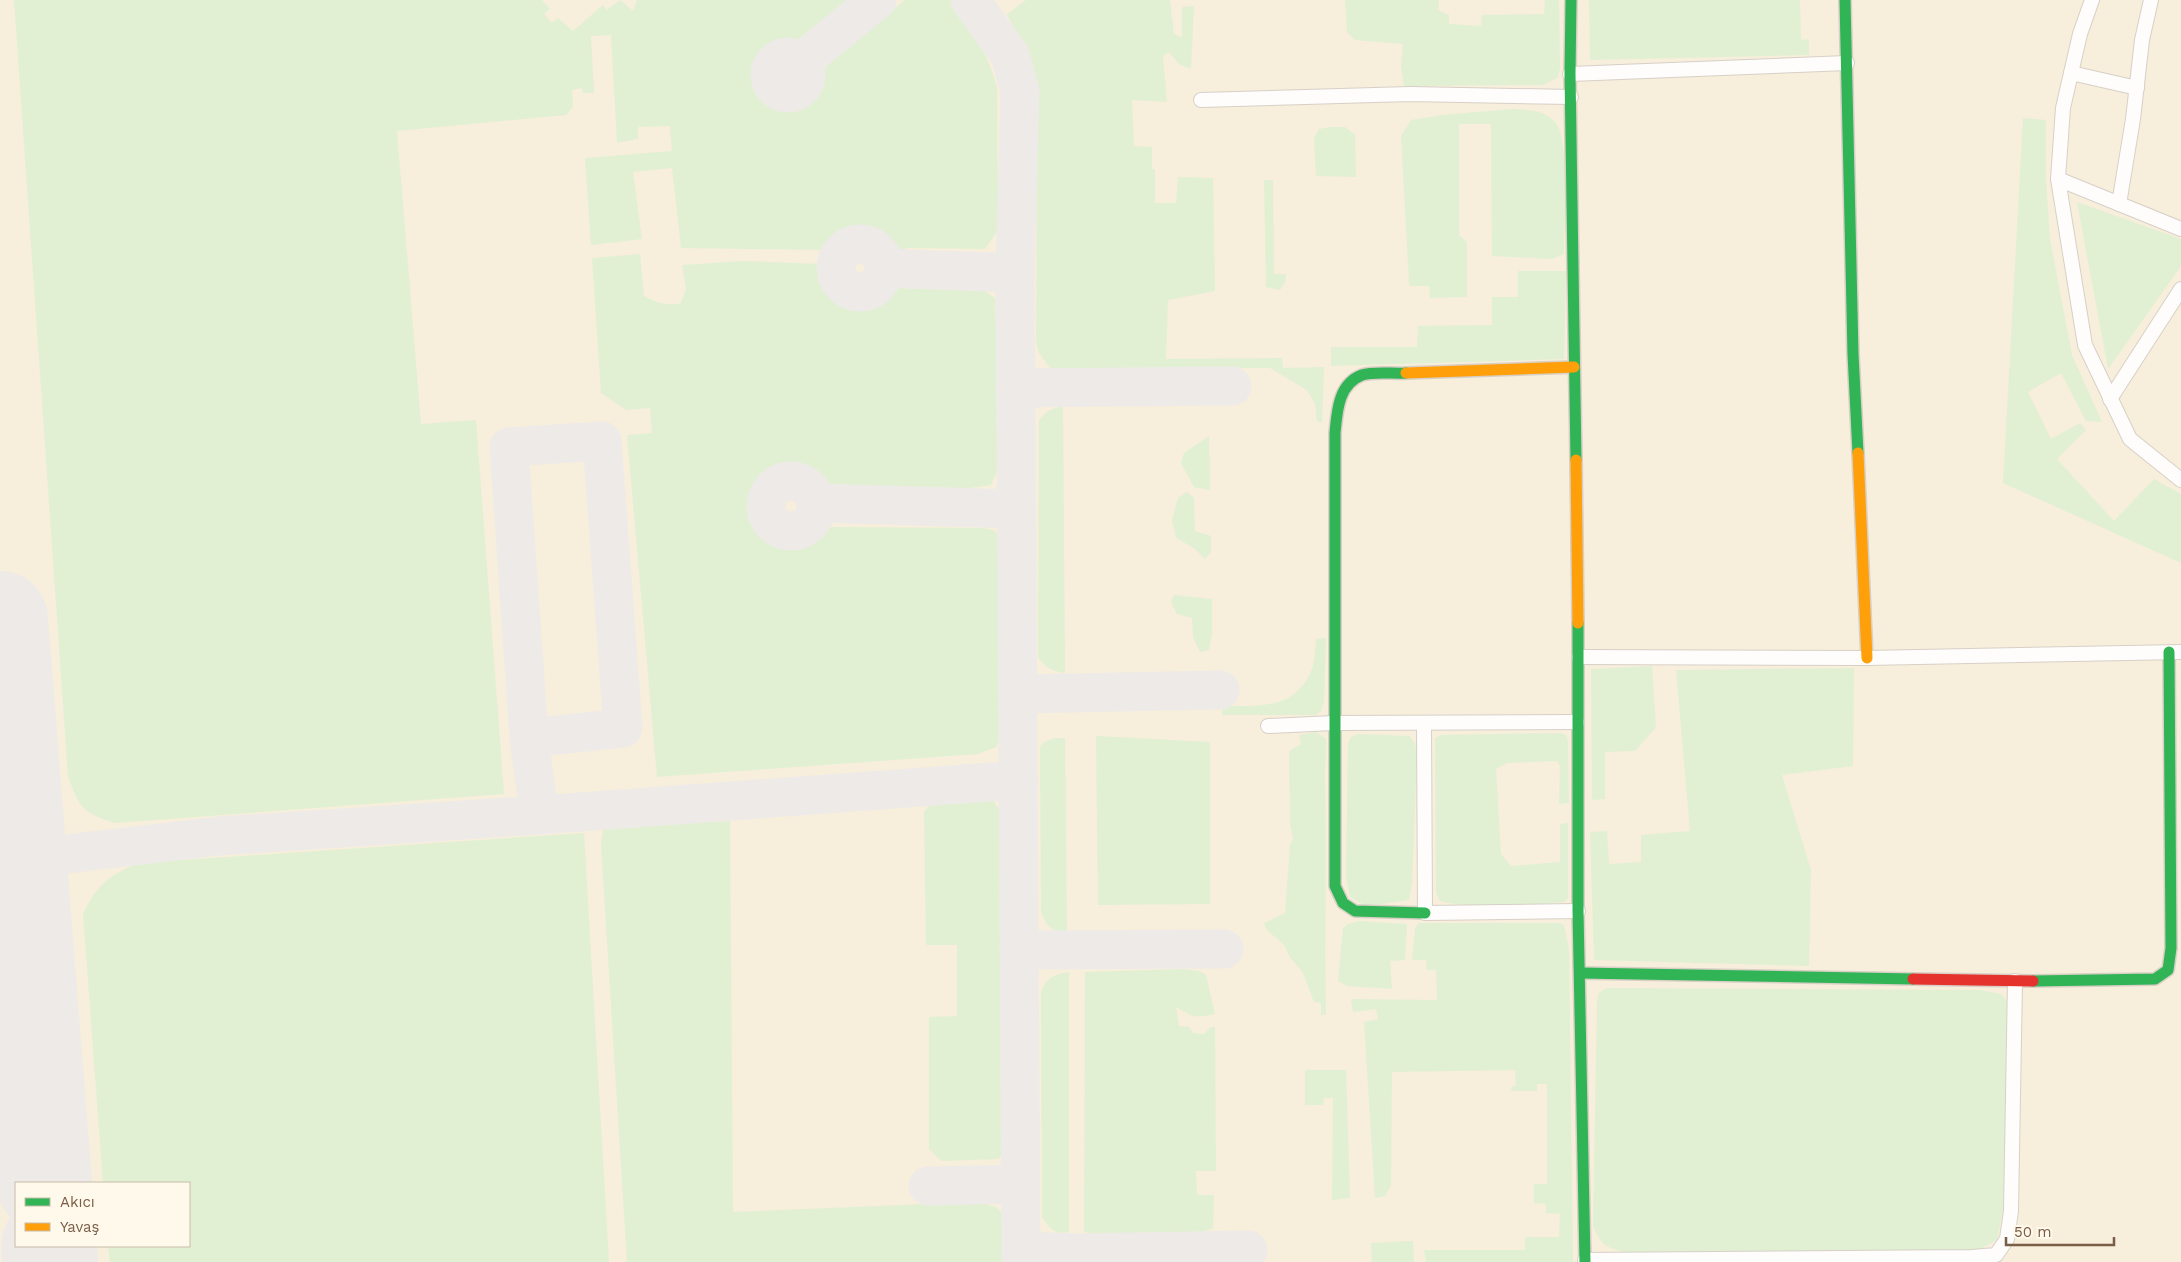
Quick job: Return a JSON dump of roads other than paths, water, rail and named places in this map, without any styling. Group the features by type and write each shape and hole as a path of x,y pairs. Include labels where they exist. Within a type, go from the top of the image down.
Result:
{"street":[{"path":"1572,0 1570,74 1579,657 1577,722 1578,911 1585,1261 1996,1258 2007,1239 2011,1211 2016,981"},
{"path":"1845,0 1853,363 1867,658"},
{"path":"2092,0 2080,34 2063,108 2058,179 2085,345 2130,439 2181,480"},
{"path":"2119,204 2137,88 2142,40 2151,0"},
{"path":"1570,74 1847,64"},
{"path":"2071,73 2137,88"},
{"path":"1201,100 1410,94 1571,97"},
{"path":"2058,179 2181,229"},
{"path":"2110,400 2181,288"},
{"path":"1574,367 1363,374 1348,383 1338,402 1335,433 1335,886 1343,903 1355,911 1425,913 1578,911"},
{"path":"1579,657 1867,658 2175,652 2171,948 2168,970 2155,979 2016,981 1580,973"},
{"path":"1268,726 1577,722"},
{"path":"1424,724 1425,913"}]}
